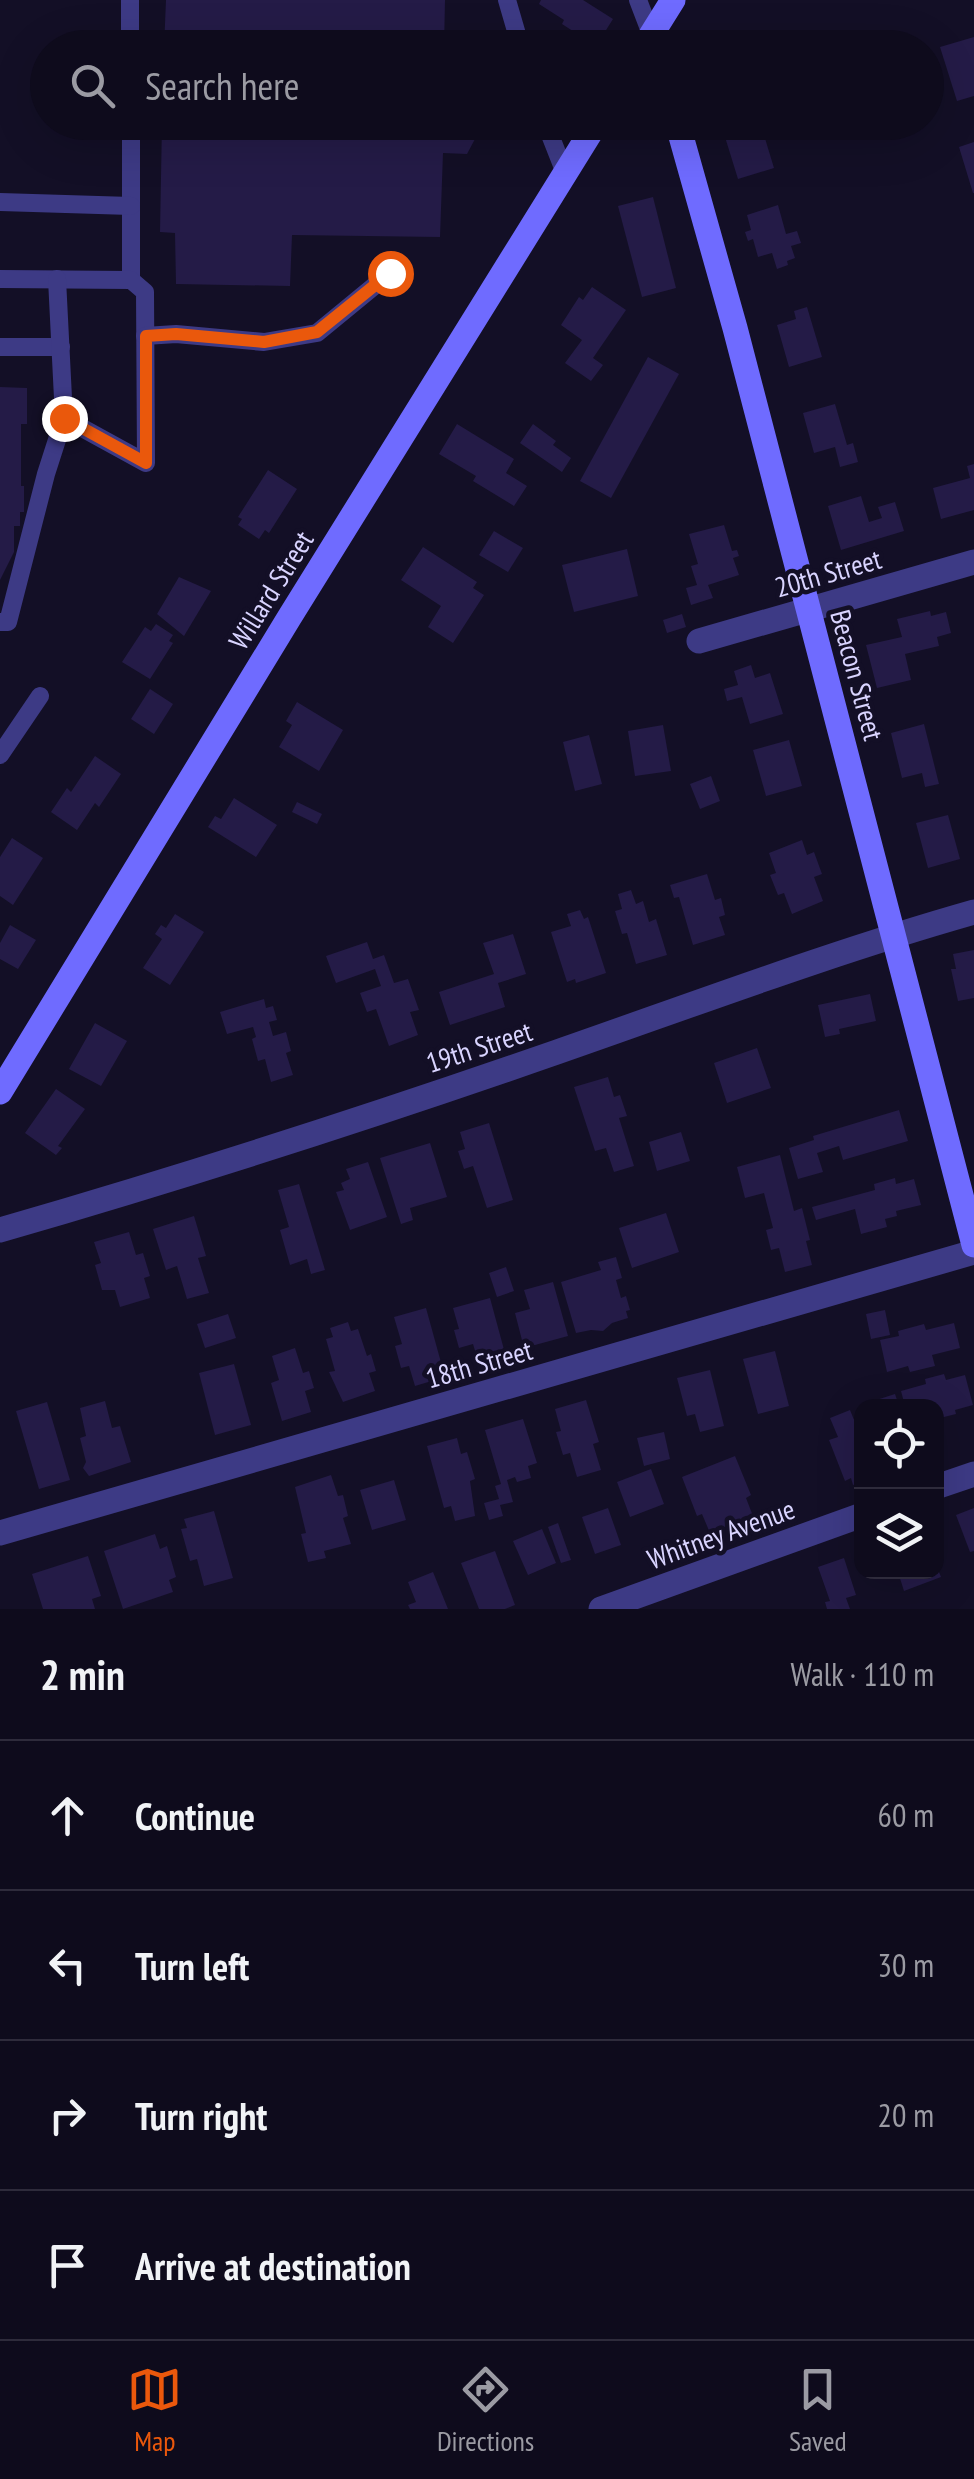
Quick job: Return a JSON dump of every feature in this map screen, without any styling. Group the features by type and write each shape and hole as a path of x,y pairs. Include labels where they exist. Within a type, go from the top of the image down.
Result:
{"main road":[{"path":"657,30 672,0"},
{"name":"Willard Street","path":"0,1092 586,140"},
{"name":"Beacon Street","path":"681,140 736,328 974,1249"}],"street":[{"name":"20th Street","path":"699,641 974,562"},
{"name":"19th Street","path":"0,1230 144,1188 551,1054 894,935 974,912"},
{"name":"18th Street","path":"0,1533 974,1249"},
{"path":"944,1484 974,1474"},
{"name":"Whitney Avenue","path":"601,1609 854,1517"}],"lane":[{"path":"130,0 130,30"},
{"path":"507,0 515,30"},
{"path":"638,0 646,30"},
{"path":"131,140 132,280"},
{"path":"552,140 565,173"},
{"path":"0,202 131,206"},
{"path":"146,336 176,334 264,342 317,332 390,273"},
{"path":"0,279 132,280 145,292 146,463 64,418"},
{"path":"0,622 8,622 64,418 58,279"},
{"path":"0,347 60,347"},
{"path":"0,755 40,696"}],"building":[{"path":"166,0 445,0 444,30 165,30"},
{"path":"541,0 583,0 613,19 606,30 571,30 562,24 564,20 539,4"},
{"path":"974,37 974,96 957,101 944,60 944,46"},
{"path":"162,140 474,140 467,154 443,153 440,237 292,235 290,286 176,284 175,233 160,232"},
{"path":"726,140 765,140 774,168 738,179"},
{"path":"974,142 974,193 973,193 959,147"},
{"path":"653,197 676,288 642,297 618,206"},
{"path":"778,205 786,234 797,231 801,243 791,246 795,258 777,269 772,253 758,257 753,239 748,241 745,232 751,230 747,215"},
{"path":"592,287 626,310 593,358 603,365 591,381 565,363 582,340 561,325 579,297 583,300"},
{"path":"807,307 822,357 789,367 777,325 796,319 794,311"},
{"path":"648,357 679,374 611,498 580,481"},
{"path":"0,387 27,388 27,424 21,424 24,512 20,512 20,526 14,526 14,552 0,580"},
{"path":"835,404 847,445 853,443 858,462 840,467 835,447 814,453 803,413"},
{"path":"457,424 514,459 506,473 527,486 514,506 473,481 476,476 439,454"},
{"path":"533,424 571,458 562,472 520,443"},
{"path":"974,464 974,510 941,519 933,488 970,478 967,466"},
{"path":"268,470 297,489 269,533 265,530 259,539 238,525 242,519 238,517"},
{"path":"861,496 869,522 882,518 878,507 895,502 904,531 841,550 828,506"},
{"path":"724,525 732,551 737,550 739,556 733,558 739,575 708,585 713,598 691,605 686,588 697,585 691,566 698,564 689,534"},
{"path":"494,531 523,548 508,572 479,555"},
{"path":"423,547 477,582 473,588 484,595 453,643 428,627 441,606 401,580"},
{"path":"627,549 638,596 574,612 562,565"},
{"path":"179,577 211,591 184,636 157,614"},
{"path":"930,611 931,616 946,612 951,633 937,637 939,646 905,654 911,680 877,688 866,645 902,637 897,619"},
{"path":"682,614 686,627 667,633 663,620"},
{"path":"156,624 173,635 169,641 173,643 150,679 122,662 145,627 151,631"},
{"path":"751,665 755,678 770,673 783,714 750,724 742,697 727,701 724,689 738,685 734,671"},
{"path":"150,689 173,704 154,734 131,719"},
{"path":"297,702 343,730 319,771 279,747 292,725 286,721"},
{"path":"924,724 939,784 925,787 922,773 902,778 891,733"},
{"path":"663,725 671,771 635,776 628,731"},
{"path":"589,735 602,784 575,791 563,742"},
{"path":"789,740 802,786 766,796 753,750"},
{"path":"95,756 121,774 99,807 95,803 77,830 51,812 67,788 71,792"},
{"path":"711,776 720,801 700,809 690,784"},
{"path":"234,798 277,825 256,857 208,827 215,816 221,819"},
{"path":"297,802 322,814 317,824 292,812"},
{"path":"948,815 960,859 928,868 916,823"},
{"path":"12,838 43,858 13,905 0,896 0,857"},
{"path":"802,840 807,855 814,852 822,874 814,877 823,901 792,914 784,893 778,895 770,875 776,873 769,853"},
{"path":"707,874 715,900 721,898 725,915 719,917 725,935 693,945 679,897 674,898 670,885"},
{"path":"631,890 636,904 643,901 649,922 656,919 667,955 636,964 627,933 622,934 615,911 622,909 618,894"},
{"path":"580,910 584,919 588,917 606,973 567,982 551,932 571,926 567,914"},
{"path":"175,914 204,932 170,985 143,968 162,939 155,934 161,925 166,928"},
{"path":"10,925 36,940 18,969 0,959 0,943"},
{"path":"513,934 526,974 498,983 505,1007 450,1025 439,992 494,974 483,943"},
{"path":"367,942 373,959 384,955 394,983 408,979 419,1010 410,1012 418,1035 389,1046 376,1009 367,1012 360,993 381,986 375,969 336,983 326,956"},
{"path":"974,950 974,998 958,1001 951,969 956,969 953,954"},
{"path":"870,994 876,1021 839,1029 840,1034 825,1037 818,1005"},
{"path":"264,999 266,1008 273,1006 277,1020 269,1022 273,1036 286,1032 291,1051 286,1053 293,1075 271,1082 265,1059 258,1061 253,1027 227,1034 220,1012"},
{"path":"95,1023 127,1041 101,1086 69,1069"},
{"path":"757,1048 771,1088 727,1103 714,1063"},
{"path":"608,1077 614,1097 620,1095 627,1116 619,1118 634,1166 614,1172 606,1148 595,1151 574,1087"},
{"path":"56,1089 85,1109 58,1146 62,1148 56,1155 25,1133"},
{"path":"899,1110 908,1141 843,1160 839,1146 817,1153 823,1172 798,1179 789,1148 814,1140 813,1136"},
{"path":"489,1123 513,1200 487,1208 473,1166 464,1169 458,1151 465,1149 460,1132"},
{"path":"681,1132 690,1161 657,1171 649,1142"},
{"path":"430,1143 447,1197 410,1208 413,1220 401,1224 380,1158"},
{"path":"780,1155 794,1211 802,1208 812,1265 785,1272 779,1248 771,1250 766,1230 773,1228 764,1193 745,1198 737,1167"},
{"path":"368,1162 387,1217 350,1230 336,1192 344,1190 341,1183 350,1179 346,1169"},
{"path":"895,1178 896,1184 914,1179 921,1205 896,1211 897,1216 885,1219 887,1227 861,1234 855,1209 816,1220 812,1207 875,1190 874,1184"},
{"path":"299,1184 325,1270 311,1274 307,1259 290,1265 280,1230 289,1227 278,1190"},
{"path":"666,1213 679,1252 632,1268 619,1228"},
{"path":"194,1216 206,1256 198,1258 209,1293 187,1299 177,1266 166,1270 153,1229"},
{"path":"129,1232 136,1255 143,1253 150,1276 144,1278 150,1298 120,1307 115,1290 102,1290 95,1265 101,1263 94,1242"},
{"path":"616,1257 622,1278 616,1280 621,1298 626,1296 628,1318 603,1331 576,1333 561,1282 601,1270 598,1262"},
{"path":"506,1267 514,1291 497,1297 489,1273"},
{"path":"553,1282 568,1336 524,1348 515,1313 530,1309 524,1290"},
{"path":"490,1298 506,1357 479,1364 473,1344 459,1348 453,1308"},
{"path":"426,1308 445,1377 415,1386 409,1366 401,1368 395,1346 402,1344 394,1317"},
{"path":"885,1310 890,1335 871,1339 866,1314"},
{"path":"228,1314 236,1338 205,1348 197,1324"},
{"path":"348,1322 351,1331 358,1329 367,1356 371,1354 376,1371 369,1373 375,1391 343,1402 329,1372 335,1371 326,1339 333,1337 330,1328"},
{"path":"954,1323 960,1348 932,1355 935,1366 910,1372 908,1366 887,1372 880,1340 924,1324 926,1330"},
{"path":"295,1348 303,1373 309,1371 314,1388 305,1391 311,1412 282,1421 271,1383 279,1380 272,1356"},
{"path":"775,1351 789,1406 758,1414 743,1359"},
{"path":"234,1364 251,1425 215,1435 199,1373"},
{"path":"710,1370 724,1426 700,1432 695,1414 687,1416 677,1378"},
{"path":"944,1374 946,1380 965,1375 973,1405 944,1417 944,1399 903,1399 901,1391 926,1384 925,1379"},
{"path":"586,1400 599,1442 593,1444 601,1470 577,1477 570,1453 563,1455 555,1409"},
{"path":"105,1401 112,1428 120,1426 131,1462 89,1476 83,1468 86,1462 80,1438 86,1436 80,1408"},
{"path":"47,1402 70,1480 39,1489 16,1411"},
{"path":"850,1410 854,1420 854,1485 851,1478 845,1481 829,1440 838,1437 830,1418"},
{"path":"523,1419 537,1463 528,1466 531,1478 507,1480 513,1502 500,1505 503,1516 489,1520 484,1503 499,1499 495,1486 501,1484 485,1430"},
{"path":"664,1432 670,1459 644,1466 637,1438"},
{"path":"457,1438 461,1454 467,1452 475,1479 470,1481 475,1516 455,1521 451,1506 444,1508 427,1446"},
{"path":"735,1456 751,1495 746,1498 753,1516 710,1533 702,1514 697,1516 682,1477"},
{"path":"651,1469 664,1504 630,1517 617,1482"},
{"path":"331,1475 338,1496 343,1495 348,1516 343,1518 351,1544 324,1551 326,1558 308,1562 295,1487"},
{"path":"394,1480 406,1520 372,1530 360,1490"},
{"path":"608,1508 621,1545 595,1554 582,1517"},
{"path":"974,1508 974,1551 970,1552 956,1515"},
{"path":"214,1511 233,1578 204,1586 197,1559 190,1561 181,1529 187,1528 184,1519"},
{"path":"558,1523 571,1560 561,1563 548,1527"},
{"path":"542,1529 556,1563 528,1575 513,1541"},
{"path":"155,1534 160,1549 167,1546 176,1577 169,1580 173,1592 123,1609 104,1551"},
{"path":"495,1551 515,1605 479,1609 461,1563"},
{"path":"88,1556 101,1596 92,1599 95,1609 43,1609 32,1574"},
{"path":"844,1558 856,1595 846,1598 850,1609 827,1609 825,1602 830,1601 818,1567"},
{"path":"433,1572 448,1609 410,1609 408,1605 416,1602 408,1582"},
{"path":"900,1579 936,1579 904,1591"}],"route":[{"path":"64,418 146,463 146,336 176,334 264,342 317,332 390,273"}]}
